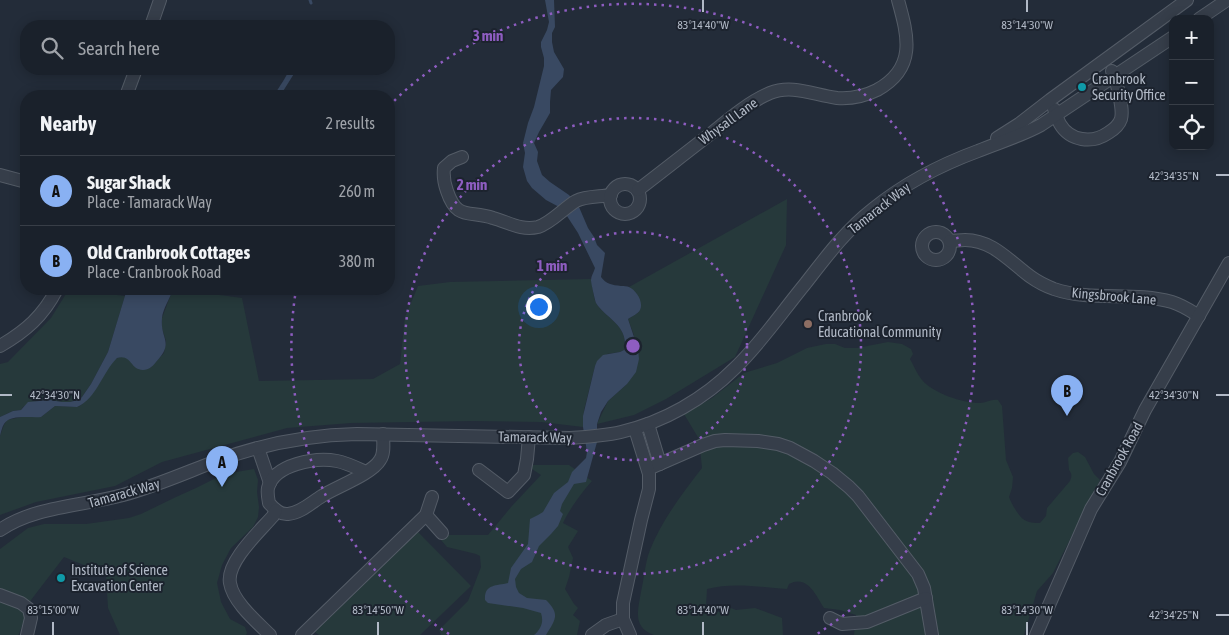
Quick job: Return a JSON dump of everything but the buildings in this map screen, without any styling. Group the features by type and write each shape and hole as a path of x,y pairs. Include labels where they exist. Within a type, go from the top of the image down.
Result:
{"street":[{"path":"153,20 160,0"},
{"name":"Whysall Lane","path":"638,190 729,119 770,93 789,89 836,98 849,98 871,93 885,84 900,71 906,54 907,36 898,0"},
{"name":"Tamarack Way","path":"978,151 1019,124 1187,0"},
{"path":"1205,15 1227,0"},
{"name":"Tamarack Way","path":"0,530 10,523 30,515 126,494 161,483 220,460 292,440 325,436 383,434 569,438 609,434 648,424 692,402 736,368 760,341 841,239 868,212 894,193 945,164 1026,134 1169,40"},
{"path":"1050,100 1059,123 1069,134 1080,139 1094,140 1107,134 1119,123 1121,109 1115,76 1104,60"},
{"path":"128,90 134,75"},
{"path":"462,158 447,164 443,172 445,186 455,208 463,212 493,218 520,227 542,225 576,202 611,195"},
{"path":"0,175 20,180"},
{"path":"630,184 638,190 640,204 637,208 625,214 616,211 611,203 611,195 617,186 630,184"},
{"name":"Kingsbrook Lane","path":"950,241 965,240 989,245 1004,254 1036,280 1064,292 1085,295 1156,298 1173,302 1199,316"},
{"name":"Cranbrook Road","path":"1036,635 1091,509 1120,462 1145,410 1229,263"},
{"path":"0,346 18,335 33,322 53,295"},
{"path":"648,424 660,464"},
{"path":"630,635 623,619 622,608 650,478 635,428"},
{"path":"366,472 336,461 310,461 287,468 279,473 270,483 268,489 269,503 283,514 290,514 306,507 323,495 374,468 381,460 383,434"},
{"path":"479,470 508,492 524,475 529,437"},
{"path":"648,469 709,443 725,440 765,442 784,446 802,454 832,472 858,496 918,574 924,588 932,635"},
{"path":"258,448 270,483"},
{"path":"302,635 426,515 432,497"},
{"path":"261,632 237,600 230,584 230,573 237,558 276,510"},
{"path":"426,515 442,533"},
{"path":"0,595 21,603 29,609 31,618 27,635"},
{"path":"830,618 842,624 867,622 926,598"},
{"path":"592,635 606,625 623,619"}],"shaded area":[{"path":"787,199 786,245 735,357 666,399 634,415 597,424 608,401 627,384 634,335 628,319 639,312 637,294 629,287"},
{"path":"591,279 596,303 616,323 625,342 624,350 607,354 595,366 584,410 583,427 541,422 473,421 351,423 287,428 162,462 115,486 36,502 0,515 0,436 7,420 22,417 41,417 55,406 80,406 99,384 112,362 120,357 130,359 150,368 164,353 166,341 162,328 162,318 171,295 220,295 242,298 259,381 373,379 400,364 405,317 418,286 450,282"},
{"path":"65,295 125,296 108,352 82,397 70,402 39,400 23,407 21,410 13,411 0,417 0,364 8,362 51,318"},
{"path":"888,342 902,344 911,349 913,354 910,359 920,378 940,393 973,403 998,400 1002,406 1006,460 1013,477 1009,497 1017,512 1025,520 1040,523 1046,516 1047,508 1070,481 1071,473 1068,458 1073,453 1078,452 1085,457 1094,474 1100,480 1053,573 1037,591 1024,635 854,635 856,615 824,608 810,587 801,582 789,584 787,589 736,585 707,589 707,611 721,612 728,607 736,610 755,608 782,618 783,635 654,635 647,632 639,623 638,611 648,555 666,518 702,468 699,439 684,414 712,398 744,373 777,363 807,348 835,344 845,348 857,348"},
{"path":"532,465 569,465 592,481 576,501 563,523 578,531 568,547 573,558 565,589 578,608 573,615 580,621 577,635 441,635 439,630 468,601 481,567 480,556 447,547 441,540 443,535 488,535 541,475 532,469"},
{"path":"254,469 258,480 258,517 253,527 231,548 222,565 217,583 221,602 230,619 245,627 246,635 120,635 108,608 106,574 64,557 31,600 19,634 0,635 0,549 28,528 44,524 86,524 129,518 214,479 230,473"},
{"path":"418,532 471,586 420,635 319,635 315,632"}],"water":[{"path":"545,0 554,0 555,27 552,33 552,42 554,52 564,69 563,77 551,90 550,113 534,143 538,152 537,161 542,175 569,195 579,207 597,245 605,253 601,277 610,284 627,286 632,289 639,297 641,307 638,313 628,319 638,349 639,359 636,372 627,384 608,401 601,412 597,424 597,442 586,482 574,484 562,504 560,511 563,514 558,526 539,546 532,562 521,569 515,579 519,593 527,598 546,600 555,613 554,621 546,635 534,635 541,625 541,613 523,608 488,603 485,600 486,591 489,588 508,583 511,568 528,544 530,519 543,512 554,493 568,482 572,472 586,458 583,416 595,366 603,355 624,350 625,342 616,323 596,303 591,280 595,268 578,233 561,208 546,200 532,188 527,181 523,167 525,153 523,143 544,66 541,42 549,22"},
{"path":"286,75 293,75 284,90 277,90"},
{"path":"125,295 171,295 162,318 165,350 149,369 136,368 126,358 117,358 90,398 84,403 77,407 55,406 41,417 11,419 4,424 0,436 0,417 13,411 21,410 28,402 50,400 70,402 82,397 108,352"}],"place":[{"name":"Cranbrook Security Office","path":"1082,87"},
{"name":"Cranbrook Educational Community","path":"808,324"},
{"name":"Old Cranbrook Cottages","path":"1067,416"},
{"name":"Sugar Shack","path":"222,487"},
{"name":"Institute of Science Excavation Center","path":"61,578"}]}
